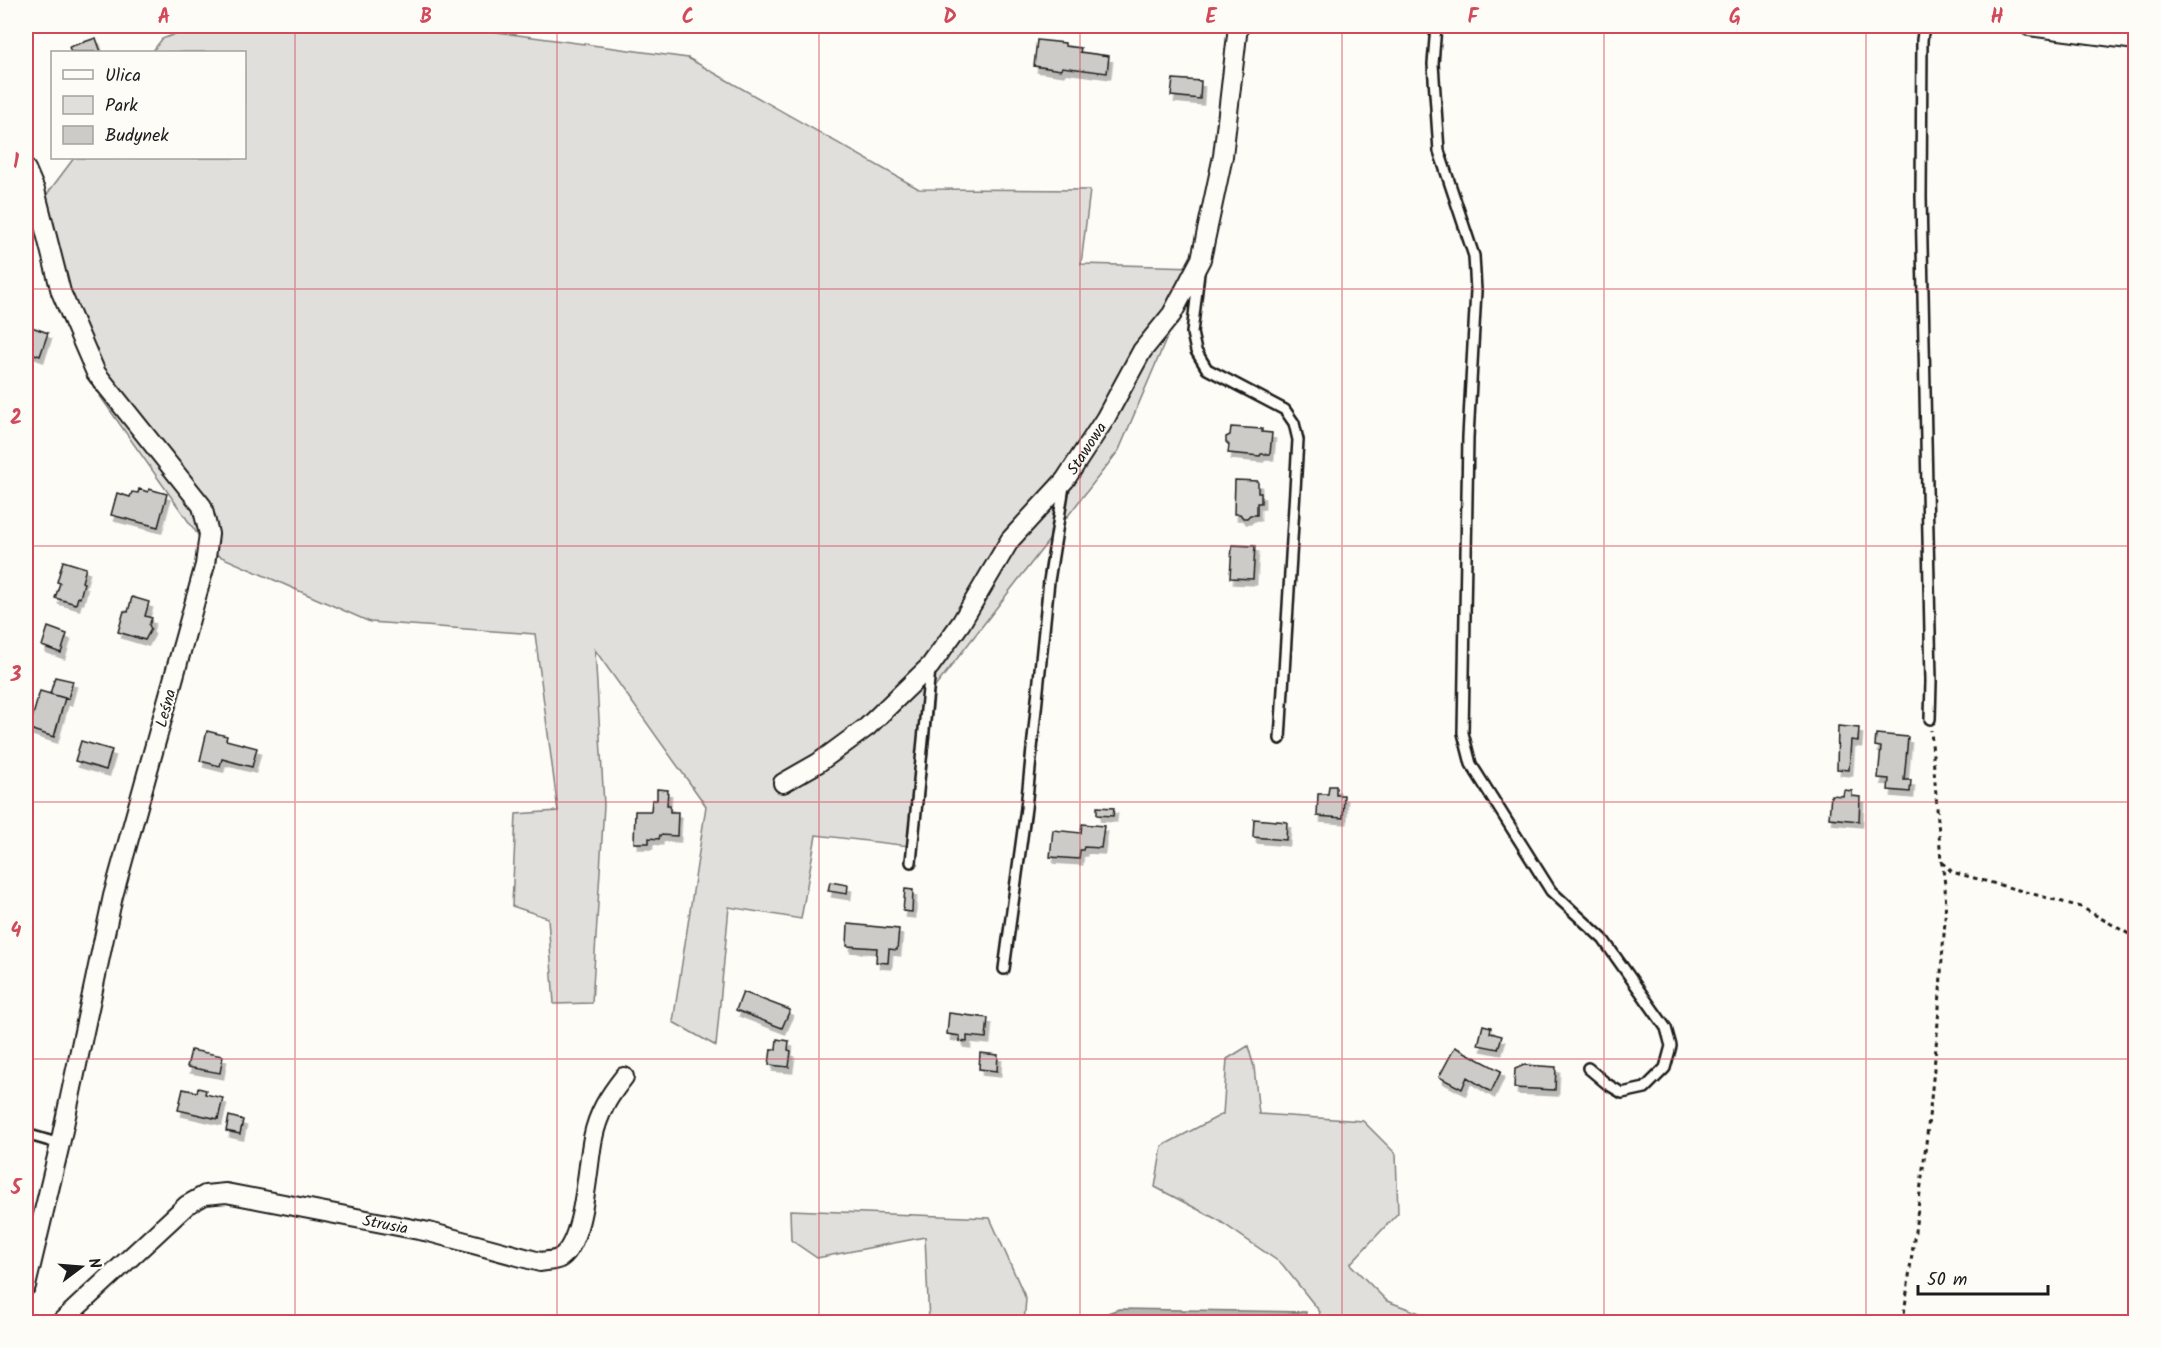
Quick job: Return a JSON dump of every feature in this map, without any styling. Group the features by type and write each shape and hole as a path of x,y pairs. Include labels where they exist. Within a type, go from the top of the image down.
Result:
{"street":[{"name":"Stawowa","path":"783,783 818,763 867,727 930,666 961,622 1010,540 1065,480 1106,419 1142,351 1172,314 1201,259 1223,156 1238,26"},
{"path":"2029,26 2136,40"},
{"name":"Leśna","path":"26,169 35,189 61,292 96,373 202,506 209,534 205,565 113,896 60,1144 26,1286"},
{"name":"Strusia","path":"62,1323 187,1205 205,1195 226,1193 429,1232 540,1262 558,1259 572,1245 579,1227 593,1136 606,1100 624,1077"}],"lane":[{"path":"1436,26 1433,64 1439,151 1474,256 1476,291 1468,437 1462,733 1471,764 1551,891 1603,939 1666,1028 1671,1046 1665,1068 1645,1088 1622,1093 1588,1068"},
{"path":"1924,26 1921,197 1926,356 1930,719"},
{"path":"1201,259 1192,333 1196,351 1207,369 1285,410 1294,423 1298,440 1280,739"},
{"path":"1004,969 1026,808 1049,581 1065,480"},
{"path":"911,862 930,666"},
{"path":"26,1134 60,1144"}],"path":[{"path":"1903,1323 1926,1149 1940,1005 1946,881 1941,860 1930,719"},
{"path":"1941,860 1952,872 2081,907 2136,938"}],"green space":[{"path":"196,26 452,26 688,58 919,189 1090,190 1081,264 1197,267 1119,450 935,687 918,847 816,835 801,919 729,907 716,1046 673,1022 706,806 595,650 604,805 592,1003 554,1004 548,918 512,906 516,814 558,811 535,634 370,622 210,552 90,382 44,198 73,159 246,159 246,51 153,51 162,39"},
{"path":"1248,1046 1254,1067 1259,1114 1363,1121 1396,1154 1398,1213 1350,1264 1387,1301 1444,1322 1317,1322 1320,1312 1282,1264 1218,1220 1155,1187 1162,1146 1223,1114 1227,1059"},
{"path":"790,1210 990,1218 1026,1299 1024,1322 929,1322 925,1237 817,1258 791,1240"}],"shaded area":[{"path":"1119,1309 1306,1312 1305,1322 1082,1322"}],"building":[{"path":"96,38 101,51 71,51 69,47"},
{"path":"1037,40 1065,43 1065,46 1081,48 1080,52 1109,56 1107,73 1034,66"},
{"path":"1173,79 1201,81 1200,99 1171,96"},
{"path":"26,322 30,323 29,326 48,333 40,356 26,351"},
{"path":"1231,427 1262,429 1262,432 1272,433 1270,454 1260,456 1228,453 1229,445 1226,437 1230,435"},
{"path":"1235,480 1258,481 1261,503 1257,503 1257,515 1243,518 1240,514 1234,514"},
{"path":"139,489 167,494 158,527 111,515 117,493 130,497 132,492 138,493"},
{"path":"1232,545 1255,546 1253,579 1230,578"},
{"path":"63,561 86,568 80,598 78,597 76,604 55,598"},
{"path":"132,597 149,602 145,616 152,618 149,625 151,629 145,640 118,632 124,611 128,612"},
{"path":"48,627 67,634 61,653 42,646"},
{"path":"55,677 73,681 68,699 50,694"},
{"path":"40,691 65,698 54,737 29,729"},
{"path":"1838,726 1859,728 1858,741 1851,740 1849,770 1837,769"},
{"path":"207,731 227,736 226,740 257,748 252,767 222,759 220,766 200,761"},
{"path":"1876,734 1908,737 1904,780 1911,780 1910,792 1888,790 1889,779 1878,778 1881,747 1875,746"},
{"path":"81,741 112,750 106,770 75,761"},
{"path":"1329,786 1336,786 1336,795 1344,795 1343,818 1317,816 1318,794 1328,794"},
{"path":"657,789 668,790 667,805 670,805 670,812 678,812 677,836 660,835 659,839 649,838 649,843 634,843 635,811 651,811 652,800 657,800"},
{"path":"1844,790 1852,791 1852,796 1860,797 1859,821 1829,818 1831,795 1843,796"},
{"path":"1097,807 1114,808 1113,816 1097,815"},
{"path":"1254,819 1287,822 1286,840 1253,837"},
{"path":"1082,824 1104,826 1101,848 1084,847 1080,850 1079,859 1050,857 1053,830 1081,833"},
{"path":"830,882 848,885 847,894 828,891"},
{"path":"905,889 913,890 912,912 903,911"},
{"path":"848,924 899,929 897,950 889,949 888,963 876,962 877,948 847,946"},
{"path":"743,992 790,1010 782,1028 736,1010"},
{"path":"949,1013 988,1018 986,1038 967,1036 967,1042 960,1041 960,1036 947,1034"},
{"path":"1483,1025 1491,1027 1490,1033 1502,1036 1498,1049 1478,1045"},
{"path":"777,1039 789,1041 788,1050 791,1051 789,1067 769,1065 771,1049 776,1049"},
{"path":"1455,1047 1501,1071 1491,1092 1467,1077 1462,1089 1439,1077"},
{"path":"191,1050 223,1056 220,1073 187,1067"},
{"path":"980,1053 998,1055 997,1071 979,1069"},
{"path":"1524,1065 1556,1067 1555,1090 1514,1088 1515,1069"},
{"path":"198,1088 206,1090 205,1094 223,1098 218,1119 178,1110 183,1089 197,1092"},
{"path":"229,1116 243,1120 240,1134 226,1131"}]}
